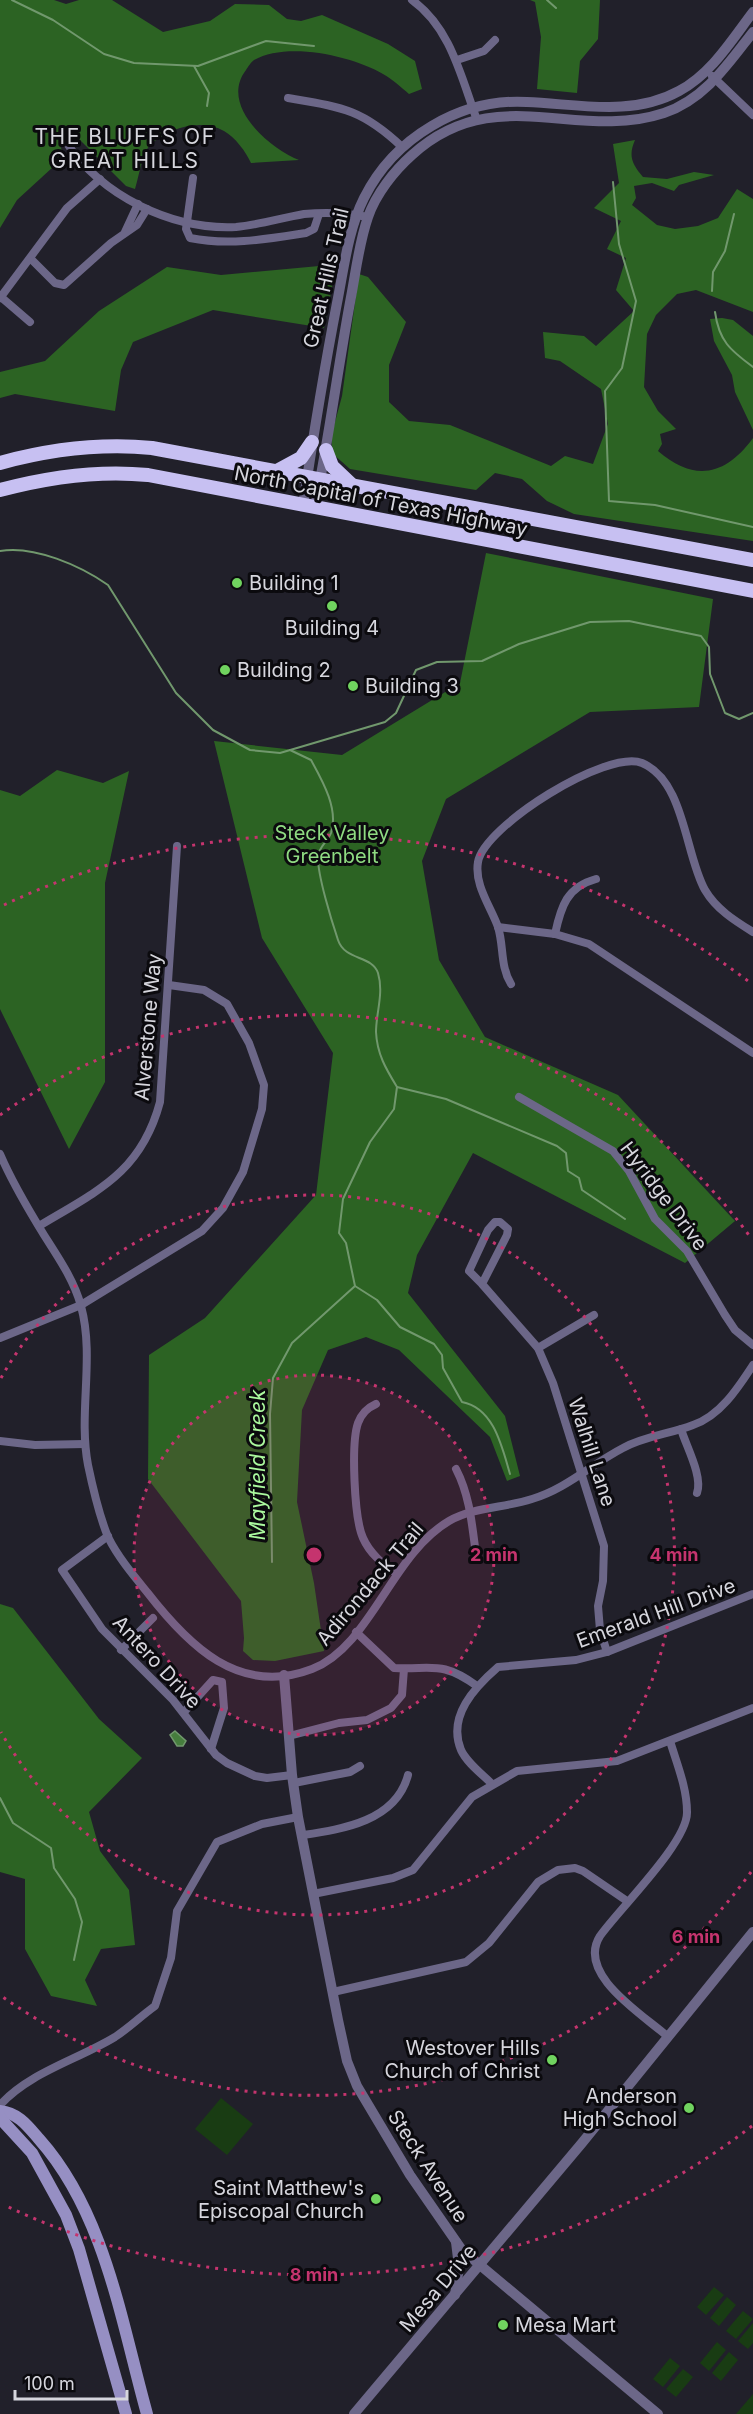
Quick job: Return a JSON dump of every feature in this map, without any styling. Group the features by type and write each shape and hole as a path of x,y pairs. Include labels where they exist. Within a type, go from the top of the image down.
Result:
{"highway":[{"path":"277,471 301,458 312,442"},
{"name":"North Capital of Texas Highway","path":"0,463 31,455 107,445 180,452 753,560"},
{"path":"326,450 332,466 351,484"},
{"name":"North Capital of Texas Highway","path":"0,490 60,477 121,472 753,591"}],"main road":[{"path":"0,2110 13,2112 43,2143 69,2176 93,2225 147,2414"},
{"path":"0,2118 37,2160 69,2221 126,2414"},
{"path":"69,2221 79,2219 93,2225"}],"street":[{"path":"412,0 425,9 457,60 477,120"},
{"name":"Great Hills Trail","path":"314,478 312,442 326,360 356,215 378,175 402,147 438,122 473,108 524,101 636,106 679,92 706,71 753,12"},
{"name":"Great Hills Trail","path":"309,506 314,478 326,450 338,362 368,217 384,188 419,149 436,137 477,120 530,114 628,121 665,112 684,103 715,79 753,32"},
{"path":"457,60 484,51 495,40"},
{"path":"706,71 753,115"},
{"path":"288,98 353,111 377,123 402,147"},
{"path":"66,142 100,179 147,209 186,222 236,226 319,214 368,217"},
{"path":"193,178 186,222 190,238 250,242 306,233 314,229 319,214"},
{"path":"30,322 1,297 67,208 100,179"},
{"path":"125,232 138,204"},
{"path":"31,259 55,283 64,285 125,232 137,225 147,209"},
{"path":"326,360 338,362"},
{"path":"511,984 504,973 498,927 480,884 478,865 486,846 535,803 605,766 629,761 640,763 652,769 662,780 676,803 706,891 724,912 753,932"},
{"name":"Alverstone Way","path":"39,1227 120,1174 130,1164 149,1135 160,1101 177,846"},
{"path":"555,934 561,907 567,896 584,882 596,879"},
{"path":"498,927 555,934 589,944 753,1053"},
{"path":"0,1338 81,1305 158,1259 213,1222 243,1172 264,1095 261,1074 249,1043 227,1004 204,990 169,985"},
{"name":"Hyridge Drive","path":"519,1097 613,1151 629,1172 655,1219 687,1251 725,1315 735,1329 753,1345"},
{"name":"Adirondack Trail","path":"0,1154 39,1227 71,1280 81,1305 86,1345 85,1444 93,1487 108,1536 146,1591 200,1651 238,1671 258,1675 284,1675 320,1665 335,1655 356,1632 424,1539 450,1521 471,1512 534,1499 559,1488 624,1448 696,1425 722,1407 753,1365"},
{"name":"Walhill Lane","path":"482,1284 507,1234 508,1229 500,1222 495,1222 488,1230 469,1271 538,1348 553,1383 604,1546 603,1581 598,1606 600,1630 607,1652"},
{"path":"538,1348 594,1315"},
{"path":"376,1404 368,1407 362,1414 355,1435 356,1515 359,1528 370,1550 397,1574"},
{"path":"681,1429 699,1487 697,1493"},
{"path":"0,1441 35,1445 85,1444"},
{"path":"456,1469 463,1483 471,1512 476,1555"},
{"name":"Antero Drive","path":"108,1536 62,1570 88,1611 121,1650 184,1712 211,1749 227,1763 255,1776 267,1778 293,1779 350,1772 360,1766"},
{"name":"Emerald Hill Drive","path":"492,1784 461,1750 458,1737 461,1712 477,1686 498,1667 576,1660 607,1652 753,1594"},
{"path":"121,1650 153,1618"},
{"path":"356,1632 386,1663 394,1668 428,1666 441,1668 455,1672 477,1686"},
{"path":"289,1736 339,1723 367,1720 391,1708 402,1695 404,1669"},
{"name":"Steck Avenue","path":"284,1675 298,1816 347,2061 357,2086 410,2175 455,2242 479,2266 658,2414"},
{"path":"184,1712 213,1680 222,1682 224,1708 211,1749"},
{"path":"313,1894 393,1878 413,1870 472,1797 517,1771 617,1761 753,1708"},
{"path":"667,2036 615,1991 597,1969 595,1944 627,1901 672,1848 688,1815 686,1794 670,1741"},
{"path":"303,1835 357,1826 379,1813 399,1797 408,1775"},
{"path":"0,2105 26,2082 118,2035 134,2020 155,2007 171,1958 177,1911 217,1842 262,1824 298,1816"},
{"path":"333,1992 466,1962 478,1955 496,1936 538,1882 558,1870 574,1868 583,1870 627,1901"},
{"name":"Mesa Drive","path":"354,2414 582,2144 753,1932"},
{"path":"455,2242 459,2267 455,2296"}],"shaded area":[{"path":"175,1731 186,1741 183,1746 177,1746 170,1735"},
{"path":"221,2098 253,2124 227,2155 195,2129"},
{"path":"714,2287 724,2295 706,2315 697,2307"},
{"path":"727,2297 736,2305 719,2326 710,2318"},
{"path":"743,2311 753,2319 736,2339 726,2331"},
{"path":"753,2323 753,2343 748,2349 738,2341"},
{"path":"717,2342 726,2350 709,2371 700,2363"},
{"path":"729,2352 738,2360 721,2381 712,2373"},
{"path":"670,2358 680,2366 663,2387 653,2379"},
{"path":"683,2369 693,2377 676,2397 666,2389"},
{"path":"753,2394 753,2414 736,2414"}],"green space":[{"path":"0,0 54,0 66,4 79,0 112,0 163,32 210,21 235,4 269,5 287,19 301,21 322,15 388,44 415,61 422,89 409,94 370,67 338,57 301,51 268,54 254,60 239,83 239,97 243,111 251,124 274,146 299,160 251,163 240,145 224,131 215,127 195,125 166,134 150,145 135,189 126,186 73,133 59,144 65,156 17,200 0,228"},
{"path":"530,0 600,0 598,39 580,61 577,93 537,89 541,37 535,2"},
{"path":"635,140 632,160 643,177 667,179 694,172 714,175 679,185 674,191 652,183 634,186 636,198 632,205 657,225 675,229 698,226 718,218 737,189 753,199 753,312 696,290 677,294 656,315 647,334 644,387 658,411 676,429 660,434 662,444 658,451 685,468 697,471 721,467 732,460 753,438 753,541 574,514 547,501 522,479 495,473 476,490 350,469 333,454 331,437 342,396 359,274 368,277 406,322 389,365 389,402 409,421 450,425 551,466 565,456 593,464 608,424 601,389 560,361 545,358 543,332 584,336 596,346 634,311 616,290 626,258 607,249 621,221 594,208 619,183 613,144"},
{"path":"330,265 336,267 324,328 213,310 133,342 121,370 115,411 15,394 0,398 0,372 45,361 99,311 167,267 221,275"},
{"path":"710,319 733,320 753,336 753,430 735,392 732,375 714,341"},
{"name":"Steck Valley Greenbelt","path":"486,553 713,599 699,707 590,712 446,799 422,861 439,960 485,1037 618,1095 735,1221 685,1263 473,1153 417,1255 408,1293 505,1416 520,1476 507,1481 490,1437 399,1350 366,1337 328,1350 302,1410 297,1502 314,1583 324,1651 275,1661 253,1660 243,1651 241,1601 148,1479 149,1355 205,1318 316,1195 333,1053 262,938 214,741 342,755 460,683"},
{"path":"57,770 103,783 129,771 105,883 105,1082 69,1149 0,1009 0,790 20,796"},
{"path":"0,1604 13,1608 99,1719 142,1758 89,1812 100,1851 129,1890 135,1945 101,1949 85,1980 97,2006 51,1996 25,1949 25,1879 0,1872"}],"waterway":[{"path":"12,0 53,20 104,54 134,63 198,66 266,41 314,46"},
{"path":"547,0 556,8"},
{"path":"194,66 209,93 207,106"},
{"path":"613,182 619,244 636,301 622,368 605,391 609,501 655,505 753,527"},
{"path":"712,291 713,272 725,251 734,214"},
{"path":"715,312 719,330 727,344 753,367"},
{"path":"0,551 13,550 42,554 71,564 108,585 176,693 213,730 250,750 280,753 385,722 396,713 416,670 437,662 482,661 519,644 590,622 629,621 701,636 709,647 710,674 725,713 739,719 753,713"},
{"name":"Mayfield Creek","path":"272,1562 270,1414 273,1378 292,1343 355,1286 346,1243 339,1233 343,1199 370,1142 394,1109 397,1087 378,1047 376,1032 380,988 378,973 370,963 341,947 322,886 318,856 331,833 333,824 328,795 311,760 290,750"},
{"path":"397,1087 446,1099 557,1146 566,1153 568,1171 579,1178 582,1190 625,1219"},
{"path":"355,1286 377,1300 400,1327 434,1344 442,1355 443,1368 462,1402 482,1412 495,1430 510,1474"},
{"path":"0,1798 13,1823 51,1848 54,1868 75,1899 82,1922 74,1960"}],"place":[{"name":"Building 1","path":"237,583"},
{"name":"Building 4","path":"332,606"},
{"name":"Building 2","path":"225,670"},
{"name":"Building 3","path":"353,686"},
{"name":"Westover Hills Church of Christ","path":"552,2060"},
{"name":"Anderson High School","path":"689,2108"},
{"name":"Saint Matthew's Episcopal Church","path":"376,2199"},
{"name":"Mesa Mart","path":"503,2325"}],"district":[{"name":"THE BLUFFS OF GREAT HILLS","path":"125,149"}]}
